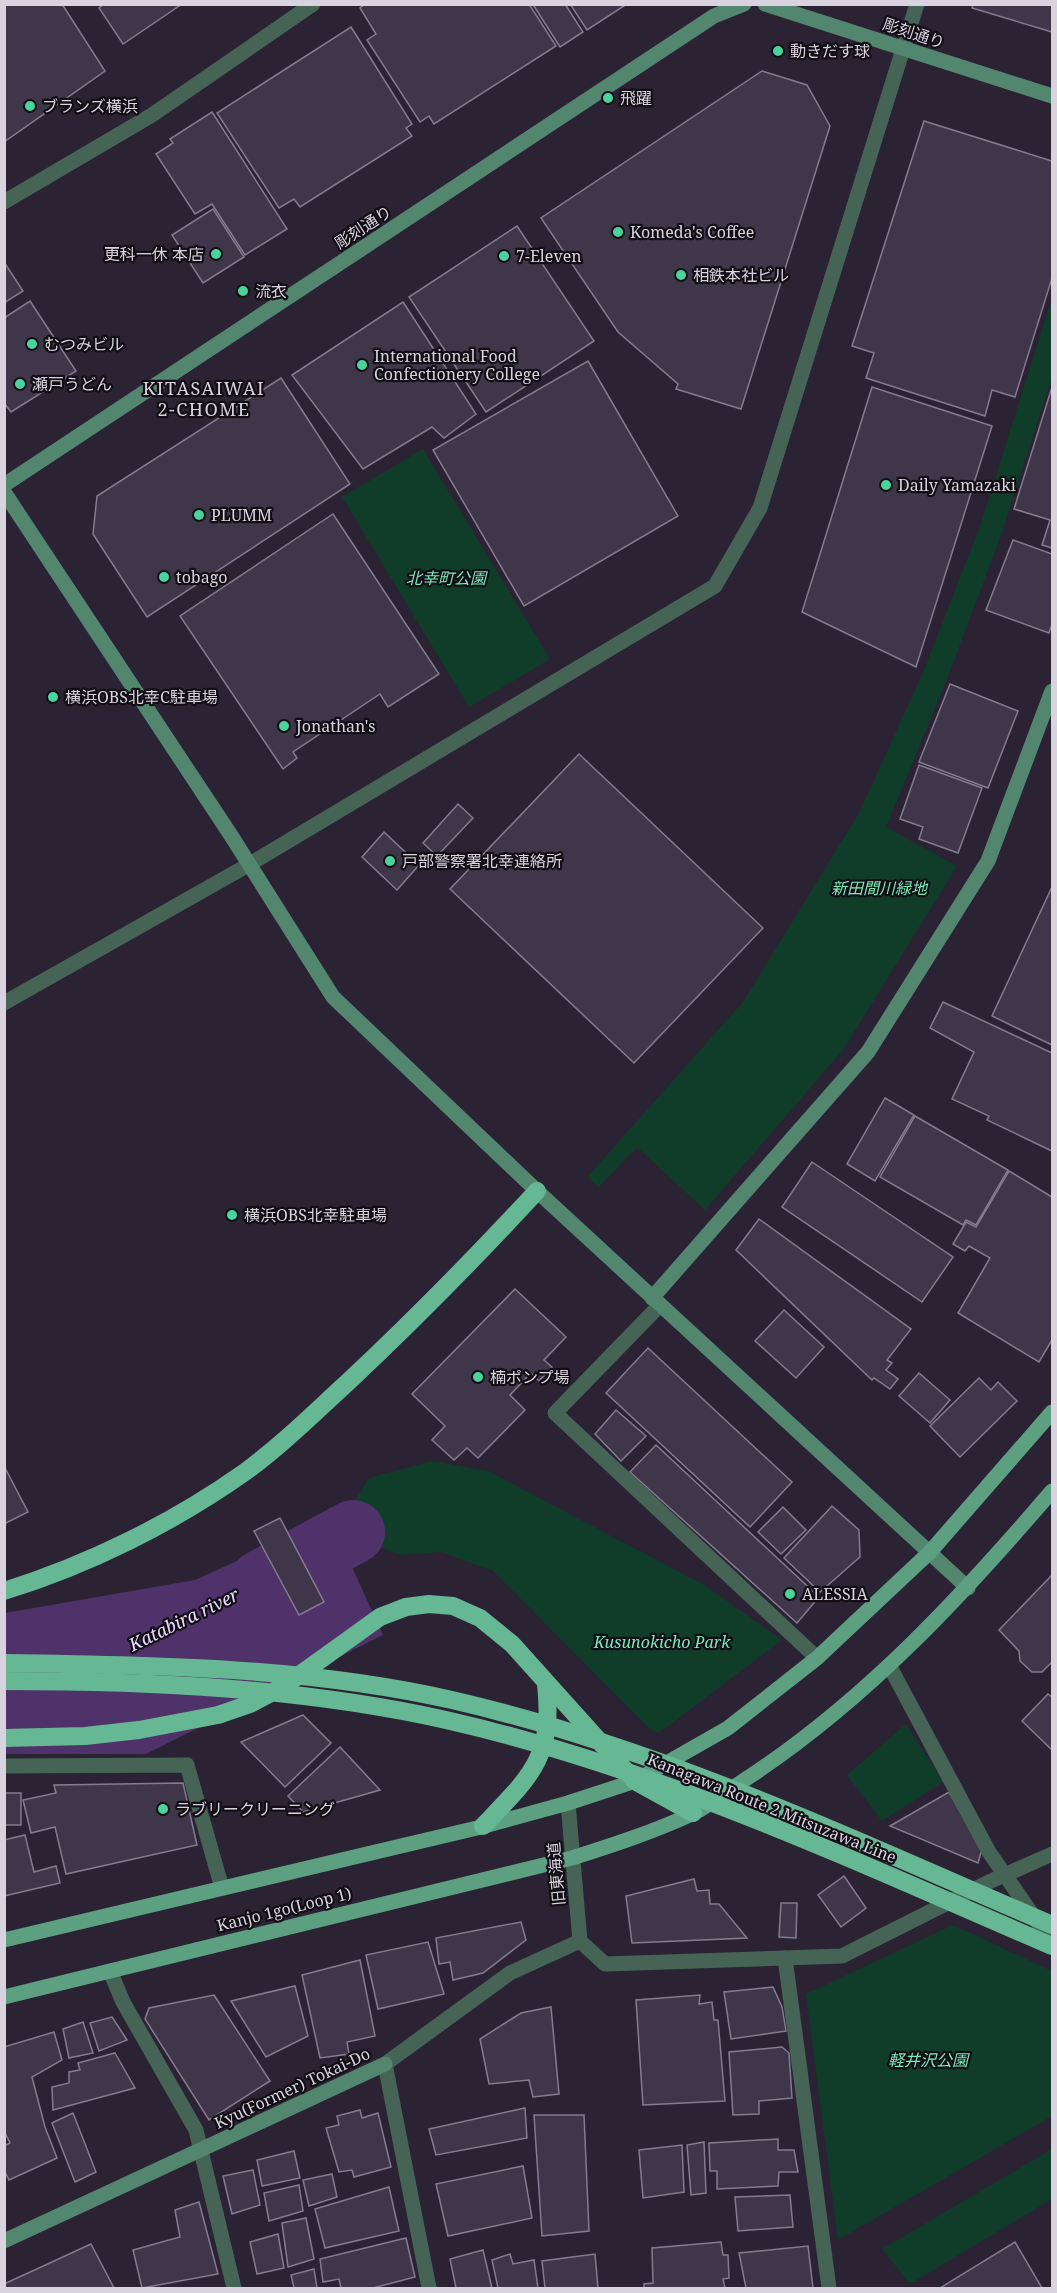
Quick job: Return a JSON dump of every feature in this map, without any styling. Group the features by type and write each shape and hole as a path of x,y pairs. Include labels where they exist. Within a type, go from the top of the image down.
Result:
{"highway":[{"path":"4,1591 104,1551 149,1529 244,1472 289,1437 462,1272 537,1191"},
{"path":"4,1738 129,1731 218,1715 250,1704 284,1686 380,1617 406,1607 429,1604 453,1606 480,1618 512,1644 635,1781 693,1813"},
{"name":"Kanagawa Route 2 Mitsuzawa Line","path":"4,1663 199,1668 322,1678 451,1700 577,1734 744,1794 1053,1925"},
{"name":"Kanagawa Route 2 Mitsuzawa Line","path":"4,1681 173,1686 309,1696 384,1708 508,1736 632,1773 755,1819 1053,1944"},
{"path":"483,1826 531,1773 540,1757 547,1737 549,1708 546,1684"}],"main road":[{"name":"Kanjo 1go(Loop 1)","path":"4,1940 483,1826 568,1803 635,1781 728,1728 817,1658 930,1552 1053,1412"},
{"name":"Kanjo 1go(Loop 1)","path":"4,1997 572,1858 625,1842 693,1813 792,1748 890,1667 968,1588 1053,1491"}],"street":[{"path":"4,202 152,115 313,4"},
{"name":"彫刻通り","path":"4,485 714,16 744,4"},
{"name":"彫刻通り","path":"765,4 1053,96"},
{"path":"4,1003 250,864 715,586 760,508 917,4"},
{"path":"4,492 250,864 333,997 537,1191 968,1588"},
{"path":"817,1658 555,1413 656,1301 868,1052 988,861 1053,691"},
{"path":"890,1667 989,1852 1053,1944"},
{"path":"4,1766 187,1765 222,1887"},
{"name":"旧東海道","path":"568,1803 580,1941"},
{"path":"580,1941 605,1964 842,1956 1053,1854"},
{"name":"Kyu(Former) Tokai-Do","path":"4,2241 203,2151 385,2064 510,1973 580,1941"},
{"path":"785,1958 830,2289"},
{"path":"110,1971 123,2002 196,2130 203,2151 234,2289"},
{"path":"385,2064 429,2289"}],"green space":[{"name":"新田間川緑地","path":"1052,298 1052,377 1002,533 946,682 886,827 957,866 843,1050 705,1210 637,1147 599,1187 587,1177 743,1002 859,813 924,670 980,526"},
{"name":"北幸町公園","path":"423,449 550,659 469,707 342,497"},
{"name":"Kusunokicho Park","path":"432,1461 488,1471 706,1586 782,1640 659,1733 651,1730 493,1571 441,1552 400,1555 370,1543 351,1507 369,1478"},
{"path":"906,1724 943,1782 882,1821 847,1775"},
{"name":"軽井沢公園","path":"953,1925 1052,1971 1052,2116 838,2240 806,1994"},
{"path":"1052,2149 1052,2199 910,2284 882,2249"}],"water":[{"path":"330,1519 383,1635 146,1754 5,1754 5,1613 195,1580"}],"building":[{"name":"ブランズ横浜","path":"4,4 62,4 105,71 4,142"},
{"path":"104,4 182,4 123,44 99,8"},
{"path":"365,4 529,4 556,46 434,124 429,116 420,122 367,40 376,34 360,8"},
{"path":"536,4 565,4 583,32 560,47 534,6"},
{"path":"570,4 627,4 587,30"},
{"path":"973,4 1052,4 1052,32 972,8"},
{"path":"351,27 412,124 406,128 412,136 300,207 294,199 279,208 217,113"},
{"name":"相鉄本社ビル","path":"762,71 807,85 830,126 741,409 676,389 678,384 618,332 541,218"},
{"path":"212,112 287,229 245,255 212,204 195,214 156,154 173,143 170,139"},
{"path":"924,121 1052,161 1052,278 1015,397 992,390 985,416 866,378 874,353 852,346"},
{"path":"213,209 244,257 203,283 172,235"},
{"path":"517,226 594,341 486,412 409,297"},
{"path":"4,262 23,291 4,303"},
{"name":"むつみビル","path":"30,301 76,371 11,412 4,403 4,318"},
{"path":"403,302 476,414 444,438 432,427 363,469 292,375"},
{"path":"588,361 678,516 524,606 433,450"},
{"name":"PLUMM","path":"281,378 350,484 147,617 93,534 97,496"},
{"path":"872,387 992,426 916,667 802,612"},
{"path":"1052,387 1052,548 1042,545 1050,520 1014,509"},
{"path":"333,514 439,674 388,707 380,694 293,752 297,758 283,769 180,616"},
{"path":"1013,540 1052,554 1052,624 1049,633 986,610"},
{"path":"950,684 1018,711 988,788 919,762"},
{"path":"579,754 763,928 634,1063 450,889"},
{"path":"919,765 982,788 958,853 919,839 923,827 900,819"},
{"path":"458,804 473,818 437,856 423,843"},
{"path":"384,832 419,865 397,890 362,857"},
{"path":"1052,890 1052,1045 992,1016"},
{"path":"943,1002 1052,1053 1052,1151 987,1120 989,1116 952,1099 974,1052 930,1028"},
{"path":"885,1098 914,1115 875,1181 847,1164"},
{"path":"915,1116 1008,1170 976,1225 966,1220 963,1225 880,1177"},
{"path":"812,1162 953,1257 922,1302 782,1207"},
{"path":"1009,1171 1052,1197 1052,1340 1039,1362 958,1313 990,1258 969,1246 965,1251 953,1244 966,1222 976,1227"},
{"path":"759,1219 911,1329 887,1360 892,1363 886,1370 898,1379 890,1389 874,1378 872,1380 736,1250"},
{"name":"楠ポンプ場","path":"515,1289 566,1337 544,1360 552,1367 539,1381 531,1373 510,1395 525,1410 478,1458 467,1448 454,1460 432,1440 445,1426 412,1394"},
{"path":"784,1310 824,1347 796,1378 755,1341"},
{"path":"648,1348 792,1482 750,1527 606,1393"},
{"path":"919,1373 950,1400 930,1423 899,1396"},
{"path":"979,1378 991,1390 998,1382 1017,1401 960,1457 930,1426"},
{"path":"616,1410 646,1436 621,1461 595,1434"},
{"path":"656,1445 819,1597 797,1623 630,1472"},
{"path":"4,1466 28,1512 4,1524"},
{"path":"832,1506 859,1530 860,1557 820,1592 784,1558"},
{"path":"783,1507 806,1530 781,1554 758,1532"},
{"path":"280,1518 324,1602 299,1615 254,1531"},
{"path":"1052,1575 1052,1662 1042,1672 1032,1672 1020,1661 1019,1651 999,1630"},
{"path":"1048,1694 1052,1697 1052,1750 1022,1721"},
{"path":"303,1715 331,1743 285,1787 241,1742"},
{"path":"340,1747 380,1790 303,1812 288,1796"},
{"path":"183,1783 197,1845 66,1874 55,1827 31,1833 23,1800 56,1793 54,1785"},
{"path":"949,1792 982,1849 978,1863 890,1826"},
{"path":"4,1793 21,1793 21,1825 4,1825"},
{"path":"25,1835 34,1872 56,1866 60,1883 4,1896 4,1840"},
{"path":"844,1876 866,1908 841,1927 818,1895"},
{"path":"694,1879 697,1891 709,1890 710,1904 719,1904 747,1938 632,1943 626,1896"},
{"path":"781,1903 797,1903 796,1938 779,1937"},
{"path":"521,1922 526,1940 483,1973 453,1980 450,1962 439,1964 436,1938"},
{"path":"428,1942 444,1994 378,2009 366,1955"},
{"path":"360,1960 375,2036 347,2042 349,2054 320,2058 302,1975"},
{"path":"295,1986 308,2036 266,2057 231,2001"},
{"path":"773,1987 782,2007 786,2031 731,2039 724,1992"},
{"path":"214,1995 270,2081 209,2120 145,2019 149,2008"},
{"path":"700,1995 699,2004 712,2002 714,2020 718,2020 725,2101 643,2105 636,2000"},
{"path":"551,2007 559,2094 533,2097 529,2080 489,2084 480,2039 521,2013"},
{"path":"112,2017 127,2040 99,2051 90,2023"},
{"path":"83,2022 93,2053 69,2058 63,2029"},
{"path":"54,2032 62,2060 32,2077 45,2127 57,2158 9,2180 4,2170 4,2146 10,2143 4,2131 4,2047"},
{"path":"782,2047 789,2053 792,2098 759,2101 759,2114 733,2115 729,2052"},
{"path":"115,2053 135,2088 53,2110 52,2087 69,2083 69,2072 80,2070 78,2063"},
{"path":"525,2108 527,2138 436,2155 429,2129"},
{"path":"360,2110 362,2118 378,2113 391,2167 354,2177 352,2170 339,2172 326,2128 339,2125 337,2116"},
{"path":"73,2113 96,2172 75,2182 52,2123"},
{"path":"534,2115 584,2115 589,2231 542,2236"},
{"path":"778,2139 778,2150 794,2150 798,2172 779,2172 778,2186 717,2189 717,2171 710,2171 709,2143"},
{"path":"704,2142 706,2193 691,2195 687,2145"},
{"path":"682,2145 684,2192 643,2198 639,2150"},
{"path":"294,2151 300,2178 262,2186 257,2160"},
{"path":"523,2166 532,2218 448,2236 436,2184"},
{"path":"253,2170 260,2205 232,2214 223,2176"},
{"path":"332,2174 337,2197 309,2206 303,2180"},
{"path":"299,2185 303,2211 269,2221 264,2193"},
{"path":"389,2187 399,2231 325,2248 315,2209"},
{"path":"790,2195 793,2227 738,2231 735,2197"},
{"path":"199,2202 218,2274 142,2288 133,2250 180,2237 175,2210"},
{"path":"306,2218 314,2259 288,2267 282,2223"},
{"path":"278,2234 284,2268 257,2274 250,2242"},
{"path":"406,2238 415,2277 373,2288 341,2288 339,2279 323,2282 320,2259"},
{"path":"721,2242 723,2255 728,2255 729,2278 723,2279 725,2288 644,2288 644,2284 653,2283 652,2248"},
{"path":"1015,2242 1042,2288 940,2288"},
{"path":"91,2244 114,2288 4,2288 4,2284"},
{"path":"808,2246 813,2288 746,2288 739,2253"},
{"path":"483,2250 492,2288 456,2288 450,2259"},
{"path":"510,2254 513,2264 534,2260 538,2288 498,2288 492,2260"},
{"path":"595,2254 598,2288 545,2288 542,2261"},
{"path":"314,2269 317,2288 294,2288 291,2275"}],"waterway":[{"name":"Katabira river","path":"261,1582 353,1532"}],"place":[{"name":"動きだす球","path":"778,51"},
{"name":"飛躍","path":"608,98"},
{"name":"ブランズ横浜","path":"30,106"},
{"name":"Komeda's Coffee","path":"618,232"},
{"name":"更科一休 本店","path":"216,254"},
{"name":"7-Eleven","path":"504,256"},
{"name":"相鉄本社ビル","path":"681,275"},
{"name":"流衣","path":"243,291"},
{"name":"むつみビル","path":"32,344"},
{"name":"International Food Confectionery College","path":"362,365"},
{"name":"瀬戸うどん","path":"20,384"},
{"name":"Daily Yamazaki","path":"886,485"},
{"name":"PLUMM","path":"199,515"},
{"name":"tobago","path":"164,577"},
{"name":"横浜OBS北幸C駐車場","path":"53,697"},
{"name":"Jonathan's","path":"284,726"},
{"name":"戸部警察署北幸連絡所","path":"390,861"},
{"name":"横浜OBS北幸駐車場","path":"232,1215"},
{"name":"楠ポンプ場","path":"478,1377"},
{"name":"ALESSIA","path":"790,1594"},
{"name":"ラブリークリーニング","path":"163,1809"}],"district":[{"name":"KITASAIWAI 2-CHOME","path":"204,399"}]}
